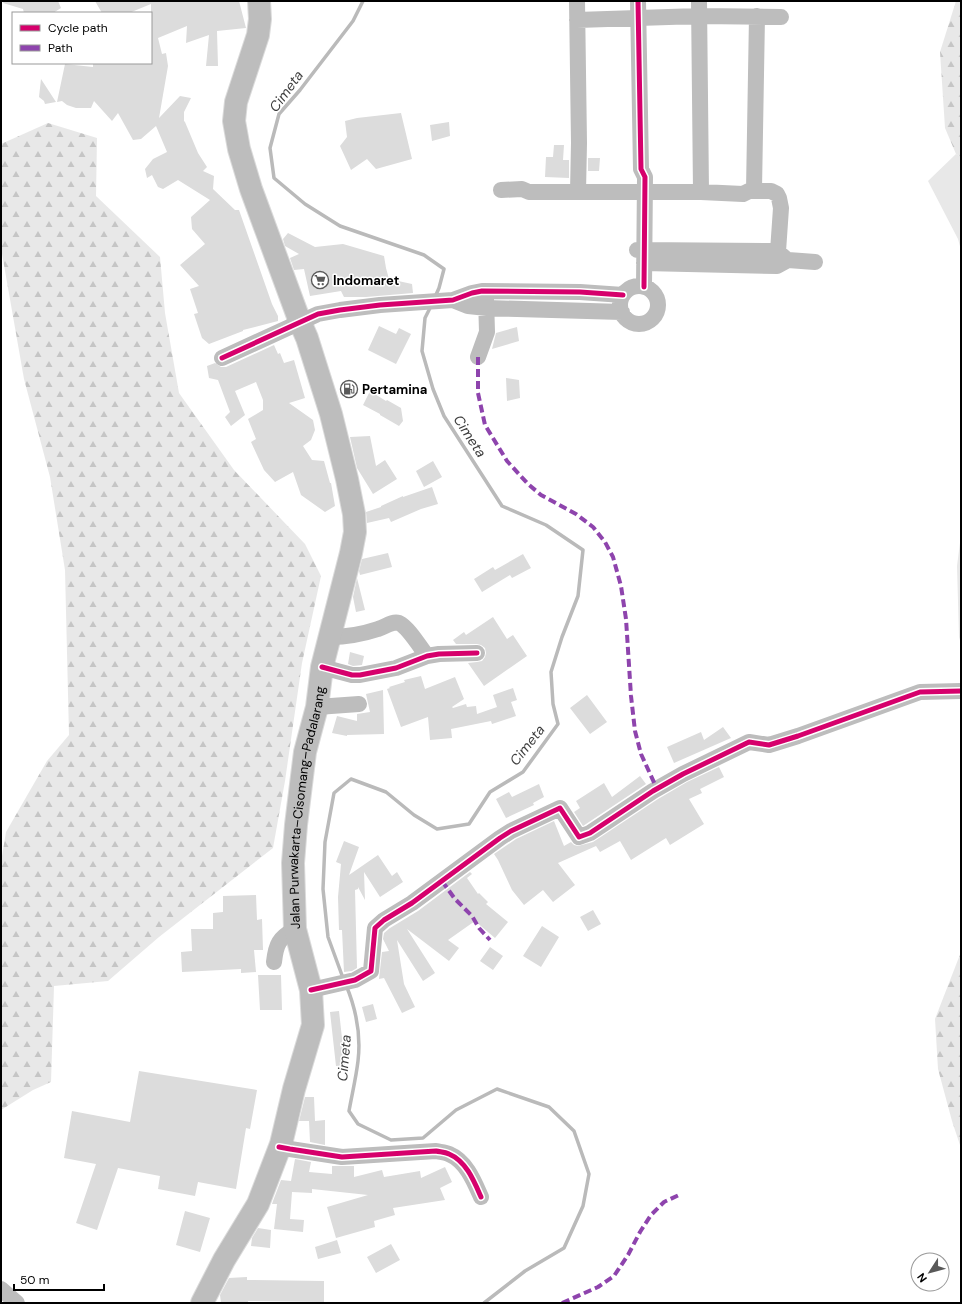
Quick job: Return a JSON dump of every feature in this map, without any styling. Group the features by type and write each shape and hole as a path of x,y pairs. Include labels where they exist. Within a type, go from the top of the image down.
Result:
{"highway":[{"name":"Jalan Purwakarta–Cisomang–Padalarang","path":"202,1303 224,1260 258,1204 279,1147 313,1025 311,990 295,929 296,912 293,863 296,824 305,752 317,707 322,667 352,553 354,532 354,514 331,414 307,338 251,189 239,149 234,121 236,102 258,35 260,19 259,1"}],"street":[{"path":"577,1 578,188"},
{"path":"638,1 641,169 645,177 641,188 641,287"},
{"path":"578,20 638,17 699,8 757,16 781,17"},
{"path":"699,8 701,189"},
{"path":"752,191 757,16"},
{"path":"501,190 522,189 529,192 578,188 641,188 701,189 744,194 752,191 771,191 777,194 781,208 781,259"},
{"path":"642,255 781,259 815,262"},
{"path":"641,287 649,289 657,298 658,310 656,315 647,323 635,324 624,317 620,306 623,295 632,288 641,287"},
{"path":"222,358 318,314 340,310 447,300 482,291 580,292 623,295"},
{"path":"478,357 487,332 486,291"},
{"path":"447,300 468,306 487,308 622,312"},
{"path":"330,638 345,638 375,630 389,624 397,623 403,626 411,634 427,656"},
{"path":"322,667 352,675 360,675 396,668 427,656 439,654 477,653"},
{"path":"311,990 355,980 371,971 375,928 384,920 412,903 511,831 560,808 579,837 590,833 653,791 683,774 749,742 769,745 920,692 961,691"},
{"path":"317,707 359,704"},
{"path":"274,962 276,948 279,942 288,933 295,929"},
{"path":"279,1147 342,1157 436,1151 448,1154 458,1159 470,1174 481,1197"},
{"path":"1,1289 17,1303"}],"green space":[{"path":"956,1 961,1 961,157 956,154 945,128 940,52"},
{"path":"48,123 97,138 96,196 160,257 165,313 179,393 234,470 305,544 321,576 302,663 285,781 273,848 159,937 108,981 54,986 51,1082 33,1090 1,1110 1,862 6,832 47,761 69,735 65,570 50,477 24,379 1,248 1,144"},
{"path":"956,154 961,157 961,250 958,239 928,181"},
{"path":"961,535 961,644 959,637 957,566"},
{"path":"961,952 961,1148 938,1069 935,1019"}],"building":[{"path":"4,1 58,1 61,8 55,12 24,12 23,9 3,3"},
{"path":"95,1 239,1 246,28 217,31 218,66 206,66 209,35 186,43 187,26 158,38 162,54 166,53 168,66 159,118 180,96 191,98 184,112 184,121 198,153 207,167 203,171 214,176 213,189 235,210 239,210 272,304 278,316 278,321 243,330 209,344 202,338 194,314 198,313 190,289 199,286 180,265 205,244 192,229 191,217 210,200 178,180 163,189 158,187 152,175 147,178 145,169 153,159 167,152 156,126 141,139 133,140 118,113 112,121 94,101 91,108 76,108 67,105 62,101 57,102 65,64 93,67 93,64 152,64 151,4 131,12 101,12"},
{"path":"41,79 56,102 45,104 39,97"},
{"path":"401,113 412,159 376,169 367,159 351,170 340,146 347,137 345,121 357,118"},
{"path":"449,122 450,136 432,141 430,125"},
{"path":"554,145 564,145 563,160 569,160 569,178 545,177 546,157 553,157"},
{"path":"588,158 600,158 599,171 588,171"},
{"path":"288,233 315,247 343,244 384,256 389,279 412,284 413,293 366,297 344,297 341,291 310,296 304,269 294,270 290,258 299,254 285,246 283,239"},
{"path":"379,326 396,334 399,328 411,334 396,364 368,350"},
{"path":"517,327 519,341 492,349 496,333"},
{"path":"274,345 278,354 280,353 284,363 294,360 305,398 289,403 313,420 315,430 311,440 303,446 312,460 324,461 331,483 335,506 325,512 301,495 293,472 275,482 264,470 251,442 256,439 248,419 263,410 263,400 256,382 235,391 245,415 231,426 225,417 230,412 218,380 209,378 207,366 215,363 221,367 226,367"},
{"path":"506,378 519,380 520,398 507,401"},
{"path":"370,391 401,408 403,421 399,426 363,405"},
{"path":"370,436 376,466 385,460 397,479 373,494 357,468 350,437"},
{"path":"433,461 442,477 424,487 416,471"},
{"path":"432,487 438,504 421,509 391,522 389,518 367,523 366,512 381,507 403,496"},
{"path":"388,553 392,567 360,575 359,571 362,559"},
{"path":"523,554 531,568 512,578 510,575 482,592 474,579 493,567 495,570"},
{"path":"357,578 365,610 356,612 353,597"},
{"path":"493,617 507,639 513,635 527,656 484,686 468,663 482,661 486,653 485,648 477,644 456,644 453,640 464,632 466,635"},
{"path":"350,652 364,656 362,665 353,666 348,664"},
{"path":"421,676 425,689 455,677 464,699 452,707 466,704 467,707 476,706 477,714 497,707 493,695 513,688 517,700 511,702 516,716 492,724 491,721 451,729 452,738 430,740 428,717 401,727 387,689 405,682 404,680"},
{"path":"383,690 384,734 347,736 332,733 337,716 357,721 357,714 370,712 366,694"},
{"path":"587,695 607,722 590,734 570,708"},
{"path":"723,727 731,738 674,763 667,747 701,732 704,740"},
{"path":"719,767 724,777 700,789 702,793 689,799 704,824 670,845 666,838 631,860 620,841 600,852 596,846 558,863 575,885 553,902 543,890 524,905 512,890 494,854 516,839 554,821 564,846 571,842 578,846 593,842 658,799 687,782"},
{"path":"640,776 646,784 583,826 574,812 580,808 576,801 604,783 612,797"},
{"path":"539,784 544,797 533,803 534,805 506,818 496,799 509,792 512,797"},
{"path":"344,841 359,847 349,875 378,855 392,876 397,872 403,882 380,897 364,872 365,900 358,887 358,889 355,890 357,968 352,971 344,972 342,930 339,930 338,897 341,864 336,862"},
{"path":"470,872 472,874 467,878 478,894 479,893 488,902 486,904 508,922 495,938 475,921 448,940 459,948 449,961 407,929 435,973 423,981 397,940 404,984 415,1007 402,1013 384,978 379,979 382,952 389,951 383,939 384,933 418,911"},
{"path":"256,895 257,920 262,919 263,950 254,950 256,972 241,973 241,969 182,972 181,952 192,951 191,929 213,929 213,913 223,912 223,896"},
{"path":"593,910 601,924 588,931 580,917"},
{"path":"542,926 559,937 541,967 523,956"},
{"path":"490,947 503,956 493,970 480,961"},
{"path":"258,975 281,975 282,1010 260,1010"},
{"path":"373,1004 377,1019 366,1022 362,1007"},
{"path":"339,1011 345,1065 336,1066 330,1012"},
{"path":"139,1071 257,1090 250,1129 246,1128 236,1189 198,1182 195,1196 158,1189 160,1176 118,1168 97,1230 76,1223 96,1164 64,1158 72,1111 130,1122"},
{"path":"305,1097 314,1097 315,1121 325,1120 325,1145 310,1142 309,1121 299,1121"},
{"path":"295,1159 311,1162 309,1172 332,1174 332,1166 354,1166 354,1177 382,1170 384,1177 420,1171 421,1178 445,1167 452,1182 440,1188 445,1200 393,1208 395,1215 374,1221 375,1227 336,1238 327,1207 368,1195 312,1189 312,1193 292,1192 290,1219 304,1220 303,1232 274,1229 277,1204 272,1204 281,1180 291,1181"},
{"path":"185,1211 210,1218 200,1252 176,1245"},
{"path":"258,1228 271,1230 270,1248 251,1246 252,1238"},
{"path":"337,1240 341,1253 318,1259 315,1247"},
{"path":"391,1244 400,1260 376,1273 367,1257"},
{"path":"247,1277 247,1280 324,1281 324,1302 248,1301 248,1303 221,1303 220,1295 229,1278"}],"waterway":[{"name":"Cimeta","path":"363,1 353,21 300,90 279,114 270,148 274,178 305,204 340,226 424,255 444,269 435,297"},
{"name":"Cimeta","path":"343,978 328,937 323,889 325,842 334,793 351,779 386,792 414,815 437,829 469,824 490,792 523,772 558,724 553,704 551,672 562,637 578,596 583,550 546,525 502,506 444,416 433,389 422,351 425,318 431,306"},
{"name":"Cimeta","path":"346,985 353,1003 359,1042 358,1061 349,1111 358,1124 391,1140 423,1138 456,1110 497,1089 549,1107 574,1131 589,1174 583,1206 564,1248 525,1271 484,1303"}],"marked path":[{"path":"478,357 478,393 485,425 507,461 528,484 541,495 576,514 593,527 605,542 613,557 621,586 626,619 635,731 641,754 657,789"},
{"path":"442,881 455,899 472,916 479,928 490,940"},
{"path":"562,1303 598,1287 614,1276 651,1215 664,1202 681,1194"}],"cycle path":[{"path":"638,1 641,169 645,177 644,287"},
{"path":"222,358 318,314 340,310 380,305 453,300 482,291 580,292 623,295"},
{"path":"322,667 352,675 360,675 396,668 427,656 439,654 477,653"},
{"path":"311,990 355,980 371,971 375,928 384,920 412,903 500,838 511,831 560,808 579,837 590,833 653,791 683,774 749,742 769,745 920,692 961,691"},
{"path":"279,1147 342,1157 436,1151 446,1153 455,1157 465,1166 481,1197"}],"place":[{"name":"Indomaret","path":"320,280"},
{"name":"Pertamina","path":"349,389"}]}
